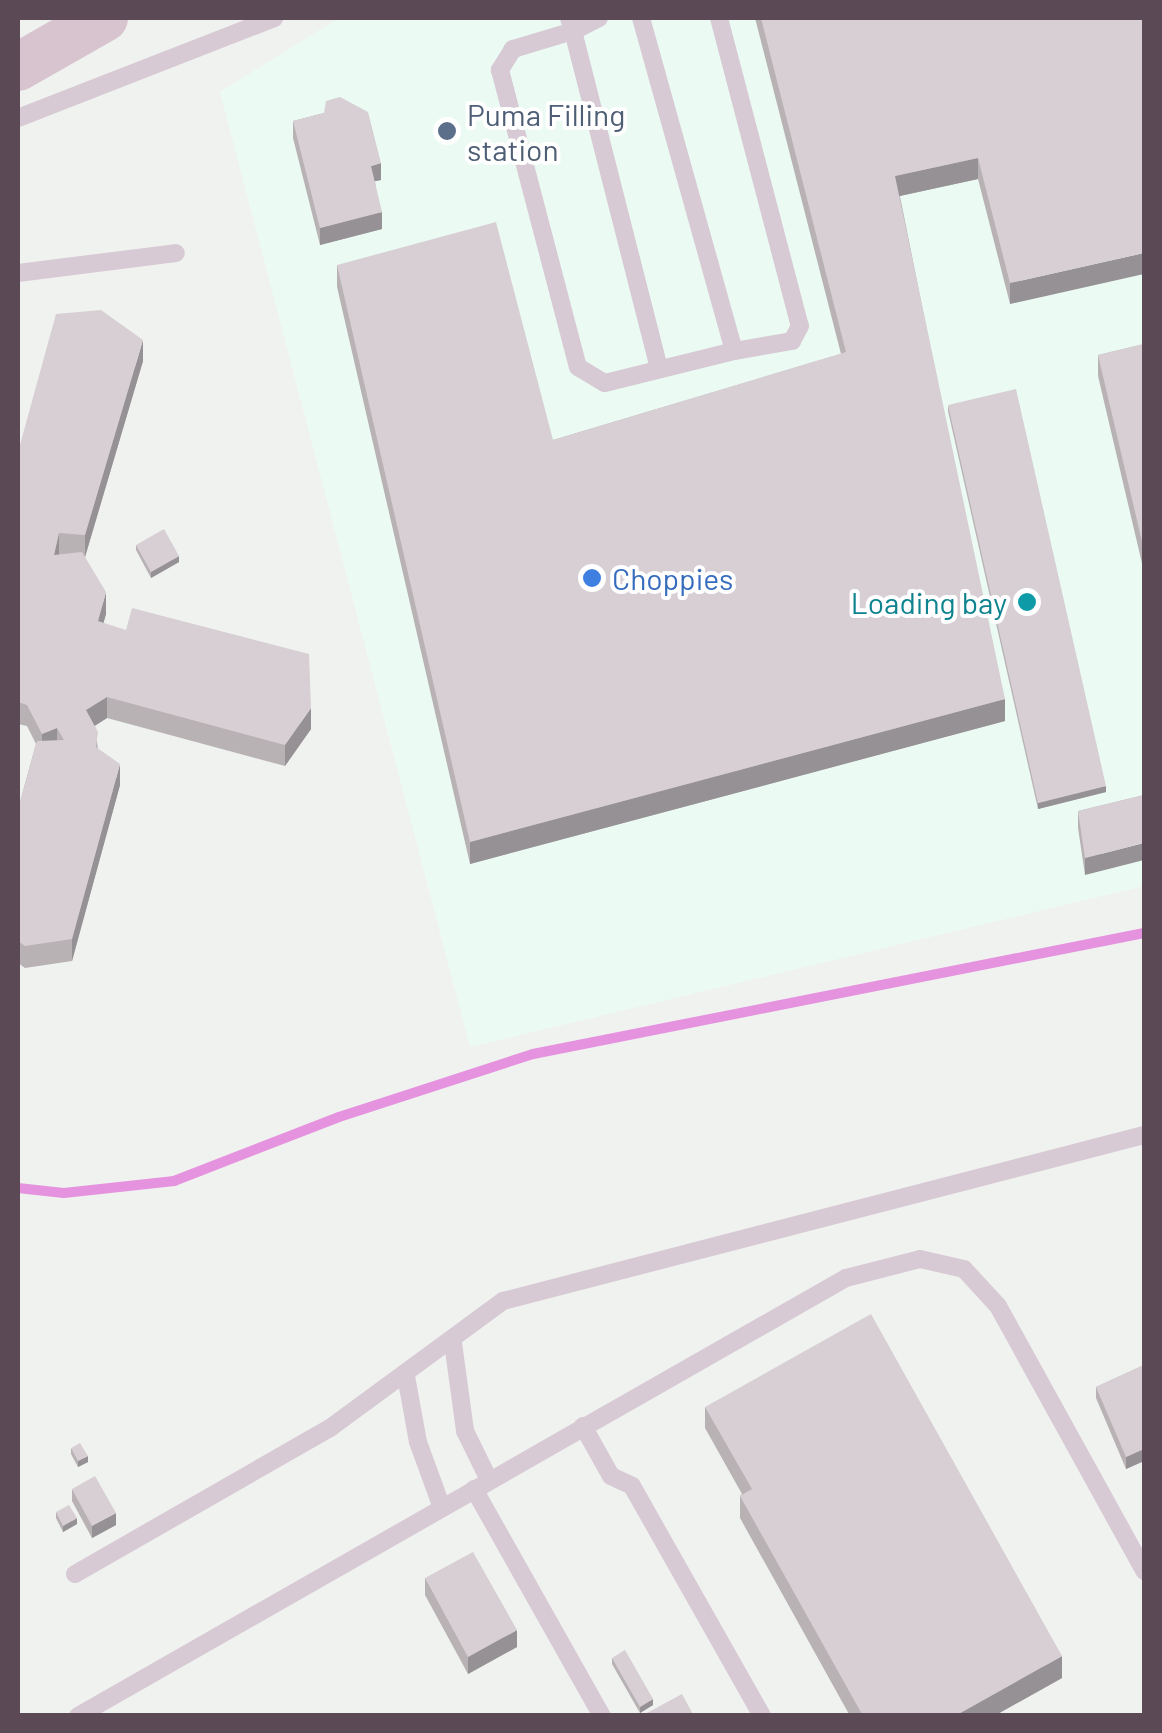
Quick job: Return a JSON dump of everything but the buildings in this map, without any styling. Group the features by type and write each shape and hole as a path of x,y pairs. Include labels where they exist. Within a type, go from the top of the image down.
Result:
{"main road":[{"path":"18,66 104,18"}],"lane":[{"path":"18,118 274,18"},
{"path":"599,18 571,24 513,49 500,70 578,367 605,383 734,351 792,342 800,326 719,18"},
{"path":"641,18 734,351"},
{"path":"571,24 659,368"},
{"path":"18,291 20,272 176,253"},
{"path":"75,1574 330,1428 452,1344 503,1301 1144,1135"},
{"path":"78,1716 846,1278 920,1259 964,1269 998,1306 1144,1571"},
{"path":"452,1344 465,1431 482,1484 602,1716"},
{"path":"406,1376 418,1442 442,1508"},
{"path":"583,1426 611,1476 632,1486 762,1716"}],"shaded area":[{"path":"339,18 1144,18 1144,886 470,1047 220,92"}],"waterway":[{"path":"18,1188 64,1193 174,1181 339,1117 533,1054 1144,933"}],"place":[{"name":"Puma Filling station","path":"447,131"},
{"name":"Choppies","path":"592,578"},
{"name":"Loading bay","path":"1027,602"}]}
